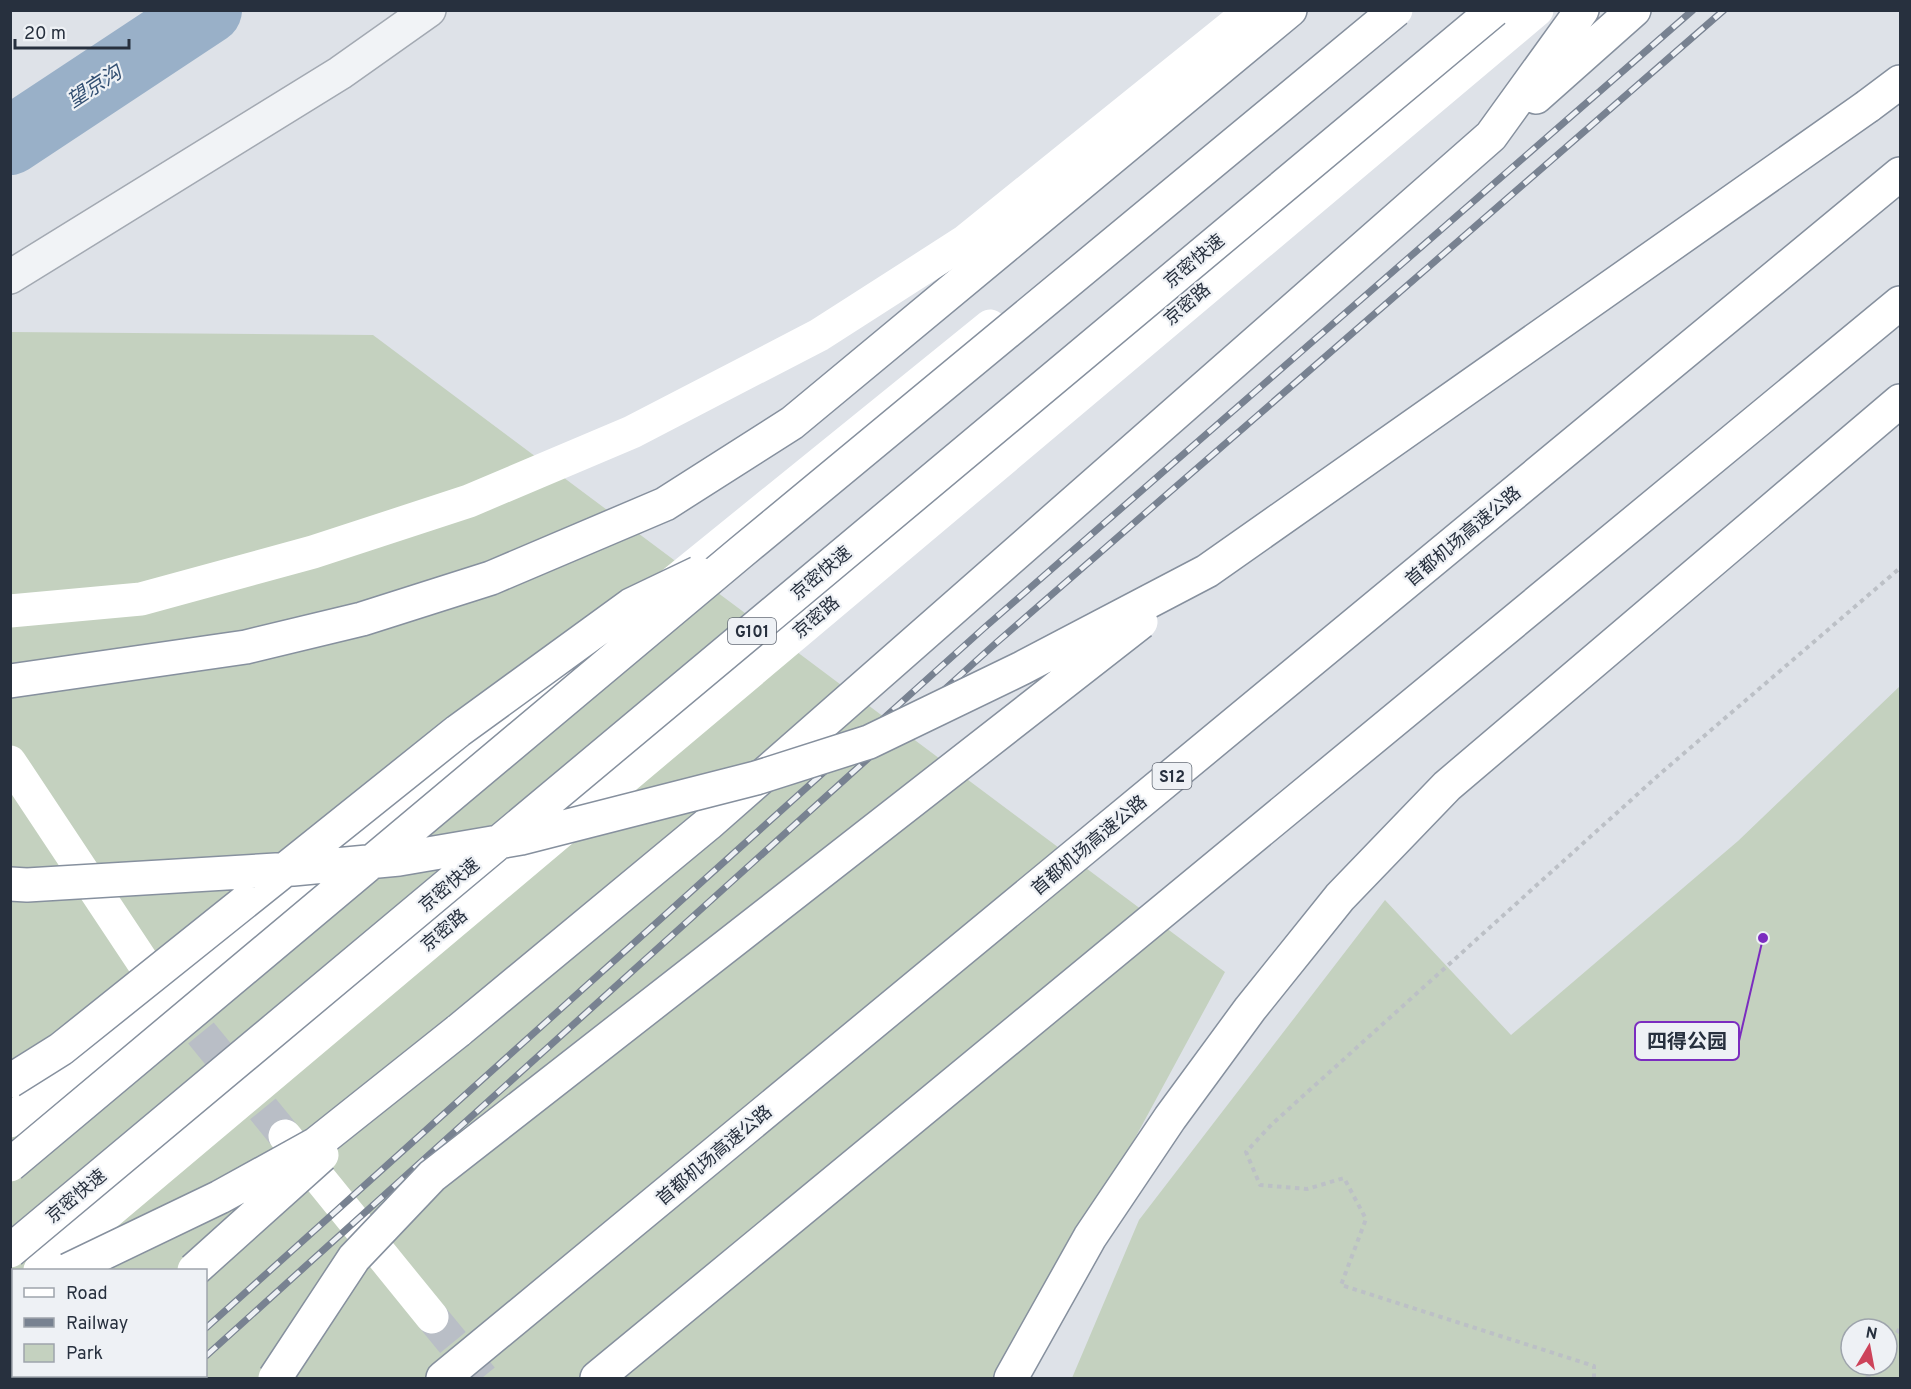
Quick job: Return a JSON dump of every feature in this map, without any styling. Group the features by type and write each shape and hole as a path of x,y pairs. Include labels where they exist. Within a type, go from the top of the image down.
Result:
{"main road":[{"path":"10,611 141,598 313,552 469,501 632,432 819,336 964,242 1252,10"},
{"path":"10,681 246,647 362,619 491,578 665,504 792,423 1290,10"},
{"path":"10,1121 1056,272 1370,10"},
{"path":"10,1165 740,554 1396,10"},
{"name":"京密快速","path":"10,1251 1494,10"},
{"name":"京密路","path":"41,1269 1537,10"},
{"path":"1491,136 1582,10"},
{"path":"70,1269 220,1197 316,1144 458,1031 708,824 1634,10"},
{"path":"275,1378 354,1258 432,1176 1207,571 1900,82"},
{"name":"首都机场高速公路","path":"443,1378 1900,174"},
{"path":"597,1378 1900,303"},
{"path":"1011,1378 1090,1237 1170,1118 1250,1009 1340,897 1448,786 1900,401"},
{"path":"10,1081 61,1049 458,730 631,604 740,554"},
{"path":"10,884 163,878 399,859 521,838 756,778 869,742 1022,668 1207,571"},
{"path":"10,762 144,964"},
{"path":"195,1269 458,1031"},
{"path":"285,1136 432,1317"}],"street":[{"path":"10,277 340,73 429,10"}],"path":[{"path":"1594,1378 1594,1366 1341,1285 1366,1219 1344,1178 1307,1189 1260,1185 1246,1152 1272,1124 1661,773 1900,568"}],"green space":[{"path":"11,332 373,335 1225,972 1005,1378 11,1378"},
{"path":"1900,686 1900,1378 1072,1378 1139,1220 1385,900 1511,1035 1738,841"}],"waterway":[{"name":"望京沟","path":"10,141 208,10"}],"tunnel":[{"path":"170,995 285,1136"},
{"path":"432,1317 482,1378"}],"railway":[{"path":"207,1327 984,628 1693,10"},
{"path":"207,1355 996,643 1724,10"}],"place":[{"name":"四得公园","path":"1763,938"}]}
